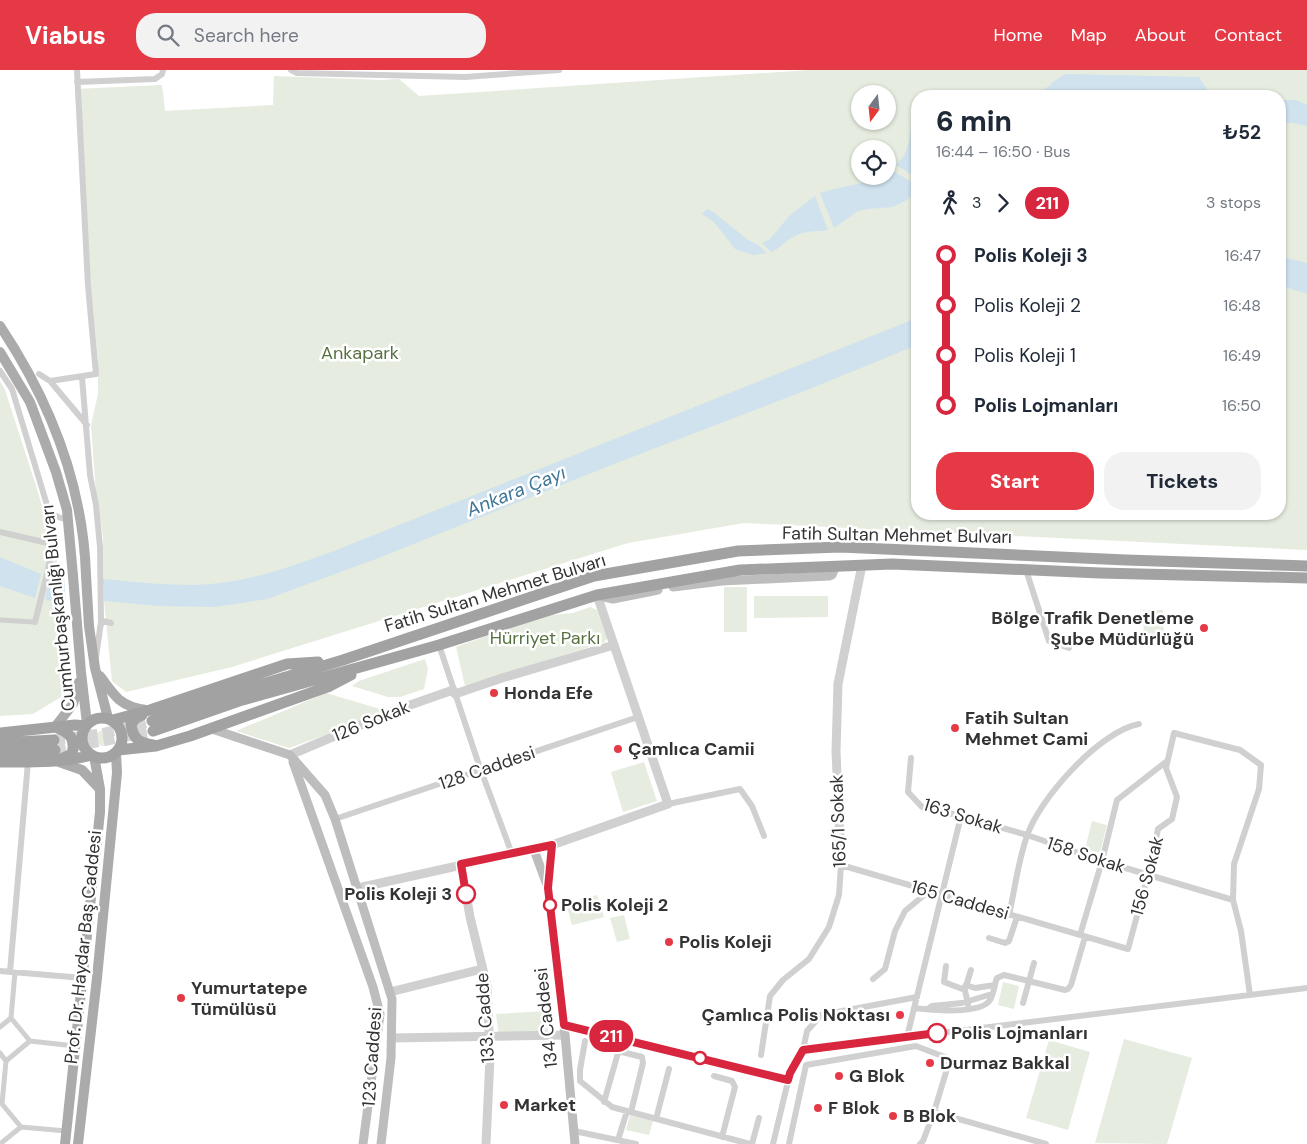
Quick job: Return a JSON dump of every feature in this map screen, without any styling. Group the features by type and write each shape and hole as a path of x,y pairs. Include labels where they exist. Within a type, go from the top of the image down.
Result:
{"highway":[{"name":"Fatih Sultan Mehmet Bulvarı","path":"152,721 235,692 342,660 594,576 738,551 840,547 1116,560 1307,566"},
{"name":"Fatih Sultan Mehmet Bulvarı","path":"152,721 239,701 439,645 597,595 740,570 892,564 1100,574 1307,579"},
{"path":"0,753 55,750 73,760 93,756 105,758 117,751 156,746 212,729 330,686 370,664"},
{"path":"0,733 86,725 100,717 152,721"},
{"path":"152,721 136,718 131,724 132,733 140,742 156,746"},
{"path":"111,719 121,729 123,736 117,751"},
{"path":"86,725 82,734 82,741 87,752 93,756"},
{"path":"0,743 72,754 73,740 68,733 55,727"},
{"path":"0,762 28,762 55,750"}],"main road":[{"name":"Cumhurbaşkanlığı Bulvarı","path":"0,326 29,371 61,442 85,544 87,606 95,669 111,719"},
{"name":"Cumhurbaşkanlığı Bulvarı","path":"0,352 30,402 56,472 68,520 86,725"},
{"path":"95,669 123,704 152,721"},
{"path":"55,727 73,704 81,672"},
{"path":"212,729 290,755"},
{"path":"55,750 72,765 82,770 100,789"},
{"name":"Prof. Dr. Haydar Baş Caddesi","path":"78,1144 97,978 117,773 117,751"},
{"name":"123 Caddesi","path":"290,755 325,796 336,819 392,999 391,1058 381,1144"},
{"name":"123 Caddesi","path":"290,755 373,987 380,1014 363,1144"},
{"name":"Prof. Dr. Haydar Baş Caddesi","path":"64,1144 97,848 100,789 93,756"},
{"name":"134 Caddesi","path":"552,845 548,888 564,1025 575,1144"},
{"name":"134 Caddesi","path":"534,850 548,888"}],"street":[{"path":"50,381 96,374 88,285 77,70"},
{"path":"77,82 155,79 162,74 163,70"},
{"path":"291,70 297,73 465,77 559,70"},
{"path":"0,371 12,389 49,511 52,544 48,570 34,622 0,620"},
{"path":"39,374 50,381 87,426"},
{"path":"82,377 90,475 99,528 100,628 95,669"},
{"path":"49,511 58,517 68,520"},
{"path":"0,532 52,544"},
{"name":"165/1 Sokak","path":"761,1056 770,996 783,980 809,959 829,927 839,896 841,864 836,751 838,684 862,565"},
{"path":"1026,570 1049,641 1069,648"},
{"path":"597,595 668,804"},
{"path":"100,628 104,621 111,623"},
{"path":"439,645 480,769 512,854"},
{"name":"126 Sokak","path":"290,755 396,710 614,645"},
{"name":"128 Caddesi","path":"336,819 480,769 638,718"},
{"path":"1009,915 1027,836 1049,796 1088,754 1129,726 1139,724"},
{"name":"156 Sokak","path":"1083,936 1128,949 1158,829 1172,819 1177,797 1166,768 1174,733 1240,750 1261,765 1259,789 1234,864 1233,900"},
{"name":"163 Sokak","path":"911,758 908,792 922,807 961,816 1027,836"},
{"path":"28,762 11,1018 30,1041 76,1046"},
{"path":"914,1008 945,1011 968,1005 986,1004 991,1000 997,978 1004,975 1064,990 1071,987 1118,800 1167,762"},
{"path":"358,888 461,864 534,850 668,804 740,789 752,806 764,836"},
{"path":"907,1037 961,816"},
{"name":"158 Sokak","path":"1027,836 1102,861 1233,900"},
{"name":"133. Cadde","path":"461,864 470,917 487,986 489,1037 486,1144"},
{"name":"165 Caddesi","path":"841,864 1083,936"},
{"path":"873,979 884,969 895,931 905,911 929,891"},
{"path":"1233,900 1241,931 1250,995"},
{"path":"989,938 1005,943 1009,942 1017,917"},
{"path":"1023,1003 1034,963"},
{"path":"946,966 945,983 975,988 995,985"},
{"path":"390,992 482,968"},
{"path":"968,1005 964,987 971,970"},
{"path":"0,971 83,978"},
{"path":"803,1050 1307,988"},
{"path":"772,1144 790,1073 803,1050 807,1031 821,1015 917,997"},
{"path":"0,1027 11,1018"},
{"path":"564,1025 788,1080"},
{"path":"392,1038 565,1035"},
{"path":"6,1061 30,1041"},
{"path":"585,1041 580,1081 612,1107 751,1144 759,1118"},
{"path":"789,1144 806,1065 916,1046 950,1059 934,1112 923,1141 920,1144"},
{"path":"604,1102 618,1053 622,1052 642,1057 644,1061 629,1112 618,1140"},
{"path":"0,1053 6,1061 1,1105 21,1127 66,1131"},
{"path":"656,1119 669,1069"},
{"path":"714,1076 732,1081 735,1087 722,1137"},
{"path":"934,1112 1046,1144"},
{"path":"0,1144 21,1127"},
{"path":"574,1131 636,1144"}],"green space":[{"name":"Ankapark","path":"810,70 1307,70 1307,550 744,523 628,543 232,667 126,692 112,681 104,601 103,537 96,492 91,425 98,394 98,359 81,183 75,89 162,85 165,111 273,105 274,76 399,79 419,96"},
{"path":"0,381 5,390 38,492 58,564 63,646 61,697 33,714 0,716"},
{"path":"724,587 747,587 747,632 724,632"},
{"path":"754,596 828,596 828,617 754,618"},
{"name":"Hürriyet Parkı","path":"590,607 597,610 607,638 605,642 465,686 456,647 542,616 573,613"},
{"path":"1143,610 1163,610 1164,640 1144,641"},
{"path":"425,659 428,669 424,689 400,697 388,697 352,686 359,681"},
{"path":"326,693 380,709 380,715 289,748 236,731"},
{"path":"104,730 112,738 104,746 96,738"},
{"path":"644,762 657,801 623,812 611,772"},
{"path":"1092,821 1107,825 1100,853 1085,849"},
{"path":"597,895 604,917 572,925 566,903"},
{"path":"624,915 630,939 617,942 610,918"},
{"path":"1003,982 1019,986 1014,1009 998,1005"},
{"path":"547,1011 548,1032 499,1037 496,1014"},
{"path":"1124,1039 1192,1058 1167,1144 1095,1143"},
{"path":"1049,1040 1090,1052 1068,1130 1026,1118"},
{"path":"630,1115 653,1121 649,1135 626,1130"}],"water":[{"path":"1066,74 1199,77 1207,90 1043,90"},
{"path":"1286,100 1296,100 1307,105 1307,126 1286,123"},
{"path":"911,129 911,174 896,165 906,151"},
{"path":"896,173 911,182 911,197 893,207 858,211 834,228 820,193 853,185 896,185"},
{"path":"815,196 828,230 799,234 771,252 762,243 770,239 790,215"},
{"path":"707,209 767,253 753,255 735,249 714,222 702,214"},
{"path":"1286,258 1307,263 1307,294 1286,287"},
{"name":"Ankara Çayı","path":"911,320 911,347 376,559 267,599 215,607 159,606 104,601 103,579 172,584 214,584 271,572 344,547"},
{"path":"0,557 41,574 35,598 0,586"},
{"path":"50,575 64,577 66,603 45,600"}],"tunnel":[{"path":"54,740 101,734 152,721"},
{"path":"55,750 153,731"}],"bus line":[{"name":"211","path":"466,894 461,864 552,845 548,888 564,1025 788,1080 803,1050 937,1033"}],"place":[{"name":"Bölge Trafik Denetleme Şube Müdürlüğü","path":"1204,628"},
{"name":"Honda Efe","path":"494,693"},
{"name":"Fatih Sultan Mehmet Cami","path":"955,728"},
{"name":"Çamlıca Camii","path":"618,749"},
{"name":"Polis Koleji 3","path":"466,894"},
{"name":"Polis Koleji 2","path":"550,905"},
{"name":"Polis Koleji","path":"669,942"},
{"name":"Yumurtatepe Tümülüsü","path":"181,998"},
{"name":"Çamlıca Polis Noktası","path":"900,1015"},
{"name":"Polis Lojmanları","path":"937,1033"},
{"name":"Durmaz Bakkal","path":"930,1063"},
{"name":"G Blok","path":"839,1076"},
{"name":"Market","path":"504,1105"},
{"name":"F Blok","path":"818,1108"},
{"name":"B Blok","path":"893,1116"}]}
